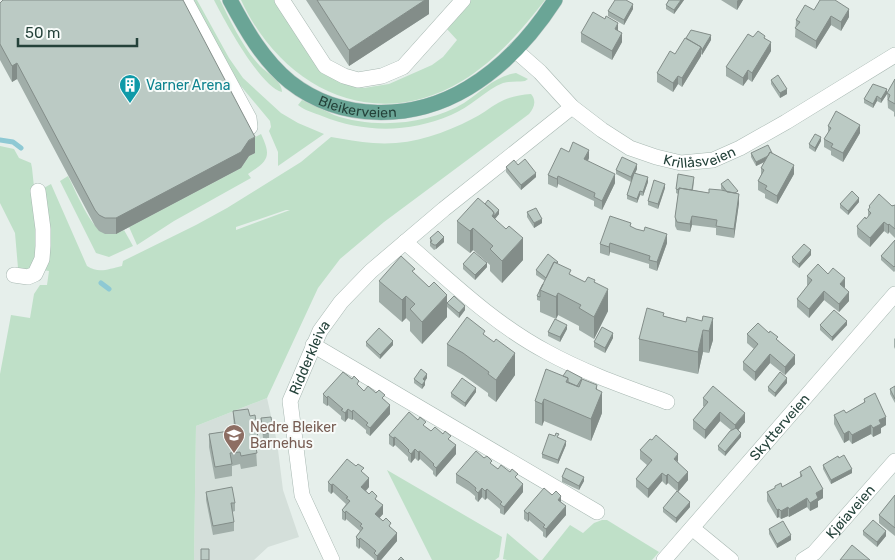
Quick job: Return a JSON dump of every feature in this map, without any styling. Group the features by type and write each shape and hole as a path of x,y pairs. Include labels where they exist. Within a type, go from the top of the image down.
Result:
{"main road":[{"name":"Bleikerveien","path":"230,0 258,48 277,70 291,82 311,96 330,104 351,110 375,113 398,113 421,108 467,89 515,50 555,0"}],"street":[{"path":"185,0 249,118 250,127 244,132"},
{"path":"282,0 325,66 344,76 358,80 382,76 403,66 463,0"},
{"name":"Krillåsveien","path":"515,50 540,72 572,108 630,148 681,163 713,160 740,148 895,55"},
{"name":"Ridderkleiva","path":"332,560 302,495 290,401 320,331 342,302 371,271 515,150 572,108"},
{"path":"14,275 42,276 43,229 38,191"},
{"path":"405,242 481,308 545,351 590,374 667,402"},
{"name":"Skytterveien","path":"664,560 895,294"},
{"path":"313,345 597,512"},
{"name":"Kjøiaveien","path":"803,560 814,553 895,461"},
{"path":"692,528 731,560"}],"shaded area":[{"path":"267,398 277,442 283,490 299,537 268,547 254,560 194,560 196,426"}],"green space":[{"path":"192,0 197,0 229,58 243,78 281,113 298,123 324,134 278,166 278,152 269,131 271,127 270,121 235,79"},
{"path":"214,0 220,0 248,51 260,66 280,84 282,92 273,88 254,66 234,37"},
{"path":"241,0 274,0 320,70 341,82 364,88 389,84 432,65 443,57 457,40 446,28 471,0 545,0 507,44 474,73 429,97 396,103 364,102 333,93 305,78 280,57 258,31"},
{"path":"516,73 528,79 525,81 503,83 451,115 435,121 403,128 386,129 354,126 316,114 298,105 302,100 334,115 366,122 383,123 417,120 450,110 464,103 501,77"},
{"path":"531,94 534,102 529,114 384,222 340,259 318,288 267,398 196,426 194,560 0,560 0,374 11,315 30,318 34,294 40,285 47,285 49,271 43,270 42,189 51,184 87,266 96,270 108,269 122,266 123,261 227,208 301,162 331,137 373,143 412,141 448,130 502,101","holes":["290,210 236,230 236,227"]},
{"path":"261,134 266,148 266,158 260,166 248,174 251,178 174,221 137,245 129,227 241,168 249,156 255,153 248,141"},
{"path":"0,146 14,149 19,158 31,163 40,244 29,271 18,268 15,233 0,203"},
{"path":"68,176 94,225 108,234 124,230 133,246 109,257 96,253 60,181"},
{"path":"387,470 502,537 499,557 495,560 432,560"},
{"path":"607,520 659,552 652,560 542,560 570,525 583,533 594,523"},
{"path":"507,533 539,560 503,559"}],"building":[{"name":"Varner Arena","path":"3,0 183,0 255,137 249,140 241,152 116,218 105,218 99,215 17,63 12,66 0,44 0,3"},
{"path":"317,0 425,0 349,50"},
{"path":"615,0 626,0 633,4 624,20 608,11"},
{"path":"669,0 681,0 674,10 666,5"},
{"path":"820,0 835,0 849,9 841,22 831,16 816,41 795,28 800,22 796,20 805,5 814,10"},
{"path":"593,12 605,19 606,16 618,23 615,29 622,33 612,51 581,33"},
{"path":"691,30 711,35 702,50 701,47 686,38"},
{"path":"758,31 771,42 752,73 748,70 743,78 726,67 748,34 753,37"},
{"path":"685,38 701,47 682,78 678,76 673,83 657,73 670,51 675,54"},
{"path":"778,75 787,89 780,93 771,80"},
{"path":"895,79 895,104 888,100 890,95 887,93"},
{"path":"873,84 887,89 881,99 877,96 873,104 864,99"},
{"path":"836,111 860,125 843,153 831,147 833,144 824,139 831,128 828,126"},
{"path":"815,134 821,137 815,148 809,144"},
{"path":"573,142 589,150 584,159 615,174 602,201 594,197 595,193 558,176 557,179 548,175 561,148 569,152"},
{"path":"768,145 772,153 770,152 768,156 756,162 751,153"},
{"path":"770,152 794,165 777,196 765,189 767,186 758,181 764,170 761,168"},
{"path":"622,157 637,164 631,177 616,170"},
{"path":"525,159 536,173 521,185 506,167 514,160 518,165"},
{"path":"634,173 648,177 643,192 640,191 637,199 627,195"},
{"path":"678,174 694,177 692,190 676,189"},
{"path":"728,179 738,191 735,193 727,192 721,184"},
{"path":"654,180 665,184 658,204 648,201"},
{"path":"679,188 709,193 709,189 721,190 739,194 734,229 716,226 717,220 692,216 690,224 677,222 675,217"},
{"path":"852,191 859,198 848,211 840,204"},
{"path":"879,194 892,206 895,205 895,229 884,222 870,238 857,226 871,213 868,210 869,206"},
{"path":"478,198 492,210 494,213 492,216 506,229 509,226 523,238 502,261 490,249 493,246 473,228 470,231 457,221"},
{"path":"488,200 499,210 494,216 492,210 485,204"},
{"path":"536,208 542,219 534,223 527,212"},
{"path":"610,216 631,223 630,226 636,229 644,231 645,227 667,234 657,262 649,260 650,256 610,243 609,247 600,244"},
{"path":"438,231 444,237 434,245 430,242 432,241 430,238"},
{"path":"895,240 895,266 894,267 881,256"},
{"path":"804,244 811,250 799,264 792,257"},
{"path":"474,252 487,263 475,275 463,264"},
{"path":"548,254 558,262 554,262 546,278 536,270"},
{"path":"401,256 415,269 412,271 429,287 434,282 447,295 422,322 410,309 415,304 406,296 402,300 379,281"},
{"path":"554,262 571,270 569,274 585,282 588,277 608,289 594,317 579,308 581,305 558,293 556,297 540,290"},
{"path":"818,264 828,274 833,268 845,278 840,284 849,292 839,304 824,291 809,309 797,299 812,280 807,276"},
{"path":"454,296 465,306 459,313 447,303"},
{"path":"647,308 664,313 663,316 686,322 687,317 702,321 703,316 713,318 709,331 703,330 698,352 639,339"},
{"path":"834,310 847,321 832,337 820,325"},
{"path":"467,317 485,331 483,334 494,342 496,339 515,353 496,380 488,374 489,372 447,344"},
{"path":"555,319 567,325 560,337 548,332"},
{"path":"758,323 769,333 770,331 778,337 776,339 795,355 785,367 770,354 755,372 743,362 758,344 747,334"},
{"path":"602,327 613,333 605,348 594,342"},
{"path":"379,328 393,341 380,355 366,342"},
{"path":"421,369 427,374 423,379 425,381 422,385 414,379"},
{"path":"546,369 568,378 566,382 579,387 582,379 597,385 596,389 602,392 591,419 544,399 542,404 535,401"},
{"path":"567,370 582,378 577,386 568,382 568,378 563,376"},
{"path":"343,372 352,379 354,376 359,381 357,384 364,391 368,386 376,393 379,390 385,395 382,398 390,405 370,428 366,425 368,423 353,410 352,412 348,409 345,413 328,396 327,398 323,394"},
{"path":"780,372 787,378 775,393 768,387"},
{"path":"462,378 476,388 465,403 451,393"},
{"path":"713,386 745,413 735,425 720,412 705,430 693,420 708,402 703,398"},
{"path":"895,386 895,399 890,389"},
{"path":"875,393 886,417 879,420 881,424 873,428 871,425 852,435 849,431 844,434 834,415 844,410 846,413 865,402 864,399"},
{"path":"248,409 250,416 255,415 258,433 254,437 257,453 241,456 240,452 230,453 232,464 215,467 209,434 236,430 233,411"},
{"path":"409,412 418,420 420,417 426,422 423,425 431,431 435,427 443,434 445,431 451,436 448,439 456,445 436,468 420,451 418,452 415,449 411,454 402,443 389,435"},
{"path":"271,417 272,424 268,425 269,433 263,434 261,418"},
{"path":"736,428 741,433 725,452 718,446 730,431"},
{"path":"556,433 559,434 557,437 566,441 558,460 542,454 549,434 555,436"},
{"path":"656,435 678,454 674,459 688,472 678,483 668,474 666,476 662,473 648,489 636,479 652,460 640,450"},
{"path":"476,451 484,458 487,456 492,461 490,463 498,469 501,465 510,472 512,469 518,474 515,477 523,484 504,507 500,504 502,502 487,489 485,491 482,488 478,493 475,490 476,488 456,474"},
{"path":"844,455 852,469 831,480 823,465 838,456 839,458"},
{"path":"347,459 356,466 358,464 364,468 361,471 369,478 361,487 369,494 372,491 377,496 375,499 383,505 375,514 383,521 386,518 391,523 389,526 397,533 377,556 374,553 376,551 356,537 363,528 360,526 362,524 342,510 350,501 346,498 348,497 328,482"},
{"path":"810,466 823,489 816,493 818,498 810,503 807,498 789,509 788,507 781,511 777,510 767,492 781,483 782,487 802,476 800,472"},
{"path":"566,468 584,477 579,486 562,477"},
{"path":"232,487 235,503 231,503 234,522 213,526 206,492"},
{"path":"544,488 552,495 556,491 561,496 558,500 566,506 546,529 543,527 545,525 529,512 528,514 524,511"},
{"path":"677,491 690,502 676,518 663,508"},
{"path":"895,495 895,528 879,515"},
{"path":"873,520 886,531 877,542 863,531"},
{"path":"783,521 791,535 777,544 769,529"},
{"path":"852,545 870,560 840,560"},
{"path":"201,549 209,549 209,560 201,560"}],"waterway":[{"path":"0,140 13,142 21,148"},
{"path":"101,283 109,289"}],"place":[{"name":"Varner Arena","path":"130,104"},
{"name":"Nedre Bleiker Barnehus","path":"234,454"}]}
